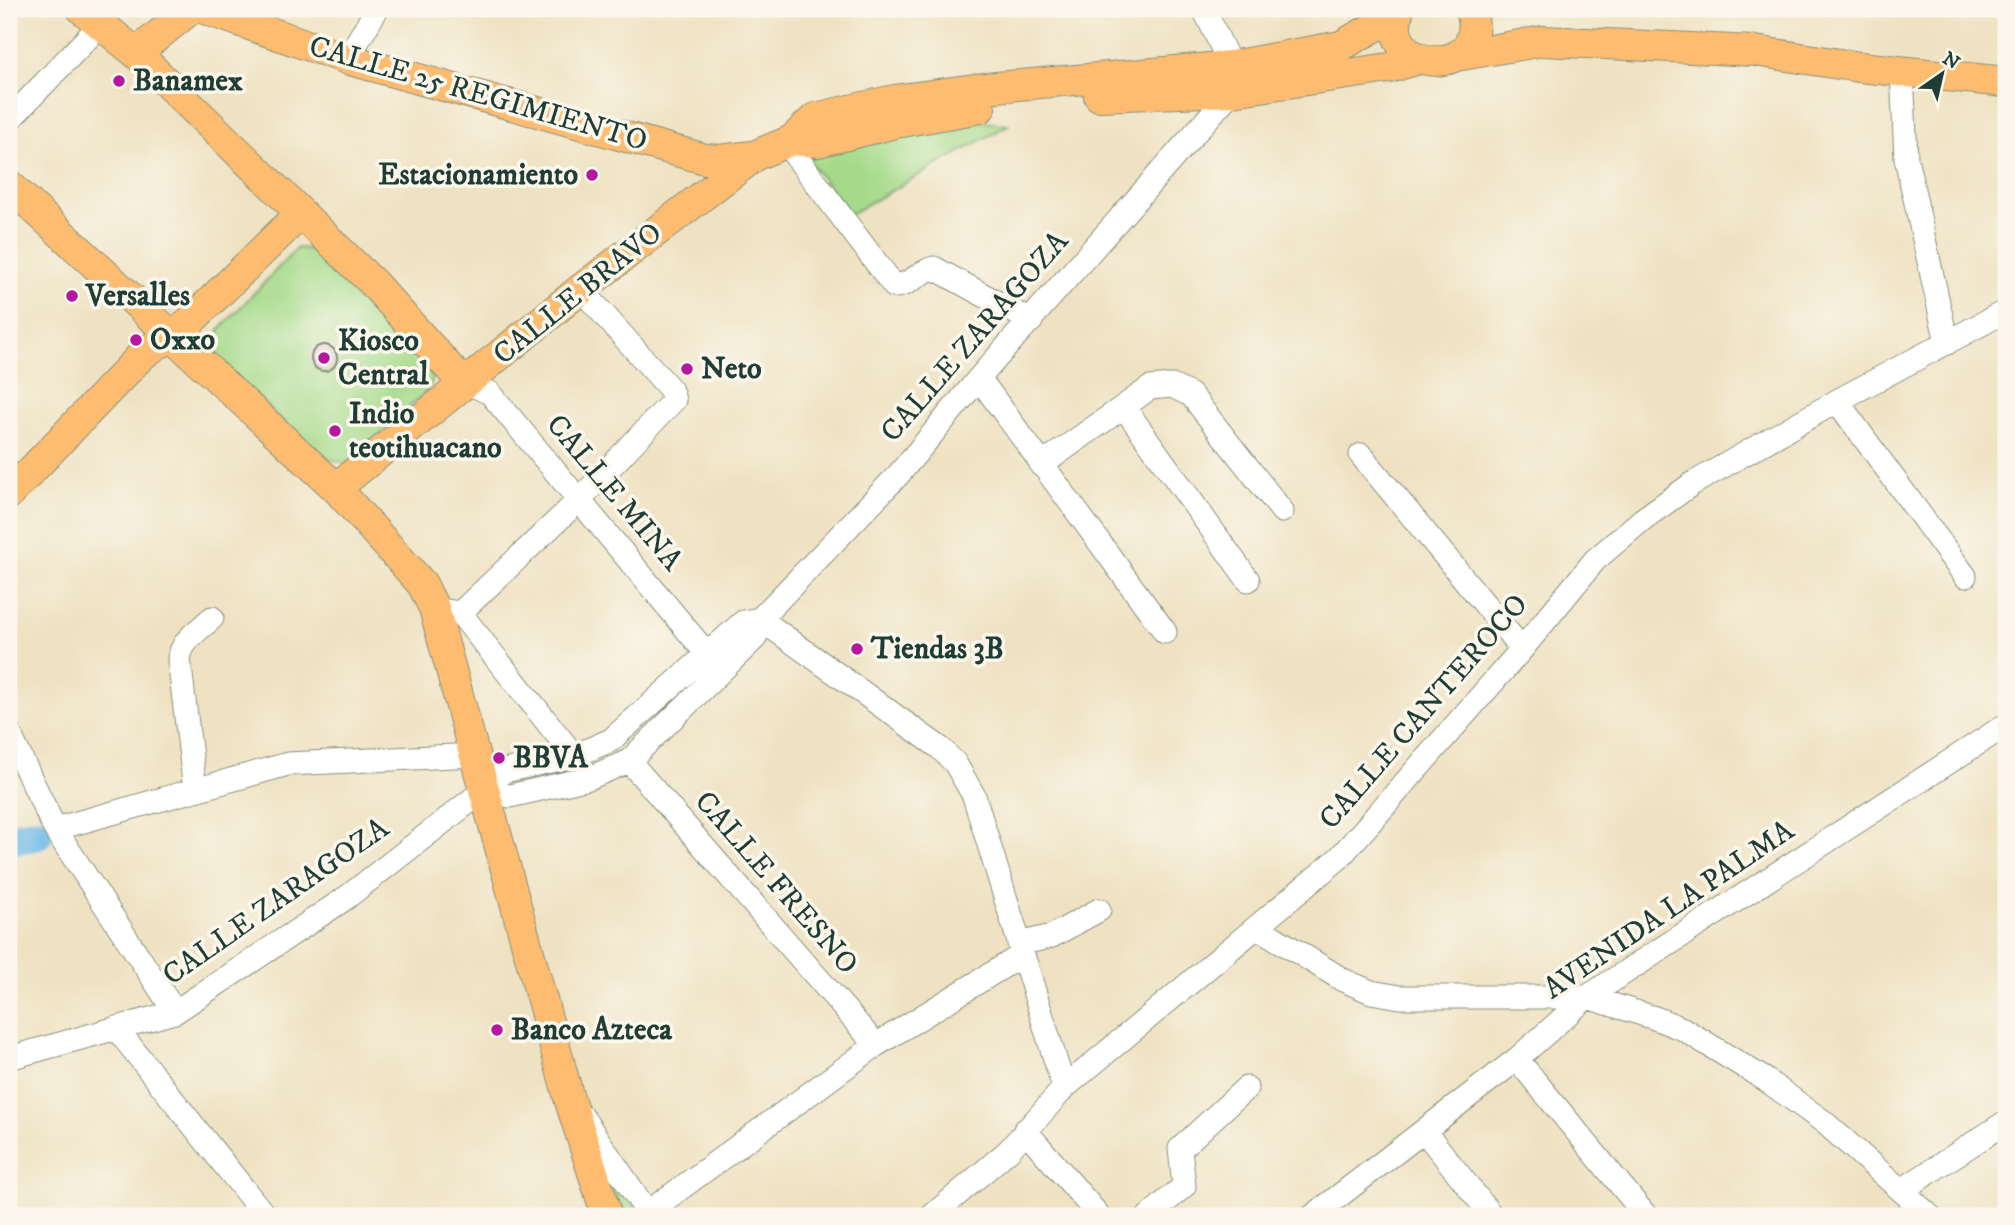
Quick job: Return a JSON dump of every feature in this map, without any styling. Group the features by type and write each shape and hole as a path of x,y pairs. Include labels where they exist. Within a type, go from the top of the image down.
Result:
{"main road":[{"path":"136,53 191,9"},
{"name":"CALLE 25 REGIMIENTO","path":"204,9 347,59 705,159 720,160 756,155"},
{"path":"1231,78 1341,46 1376,26 1398,9"},
{"path":"1398,9 1396,29 1401,41 1408,51 1431,62 1543,41 1755,51 2006,82"},
{"path":"1456,56 1466,47 1472,36 1472,16 1543,41"},
{"path":"92,17 136,53 373,283 464,384"},
{"path":"756,155 788,141 818,142 975,108 1116,95 1231,78 1390,68 1419,58"},
{"name":"CALLE BRAVO","path":"336,488 581,289 756,155"},
{"path":"9,185 336,488 447,610 484,790 569,1098 607,1216"},
{"path":"9,494 141,355 157,344 173,338 300,214"}],"street":[{"path":"347,59 377,9"},
{"path":"1204,9 1231,78"},
{"path":"9,120 92,17"},
{"path":"1902,71 1906,158 1947,343"},
{"name":"CALLE ZARAGOZA","path":"484,790 510,796 589,778 629,761 755,638 760,619 899,474 979,378 1031,321 1231,78"},
{"path":"788,141 894,286 904,285 926,270 934,268 1031,321"},
{"path":"574,756 447,610 579,500 671,405 674,395 581,289"},
{"name":"CALLE CANTEROCO","path":"932,1216 1008,1151 1064,1088 1339,858 1522,649 1595,560 1643,519 1692,484 1837,401 2006,311"},
{"path":"979,378 1165,632"},
{"name":"CALLE MINA","path":"464,384 490,393 707,654"},
{"path":"1041,465 1150,388 1172,386 1191,395 1282,511"},
{"path":"1837,401 1965,576"},
{"path":"1124,407 1248,580"},
{"path":"1361,455 1522,649"},
{"path":"195,790 179,659 180,650 187,641 212,618"},
{"path":"760,619 940,748 955,763 974,796 1064,1088"},
{"name":"CALLE ZARAGOZA","path":"9,1058 175,1012 346,898 484,790 504,771 574,756 611,740 743,621 760,619"},
{"name":"AVENIDA LA PALMA","path":"1313,1216 1517,1059 1587,997 2006,725"},
{"path":"9,733 55,829 175,1012"},
{"path":"55,829 288,764 475,755"},
{"name":"CALLE FRESNO","path":"629,761 876,1045"},
{"path":"569,1098 649,1215 876,1045 1020,949 1052,936 1099,910"},
{"path":"1257,927 1343,980 1371,992 1399,997 1587,997 1683,1029 1766,1080 1824,1122 1930,1216"},
{"path":"116,1028 265,1216"},
{"path":"1517,1059 1646,1216"},
{"path":"1149,1216 1184,1186 1180,1149 1246,1088"},
{"path":"1902,1190 2006,1122"},
{"path":"1025,1130 1098,1216"},
{"path":"1425,1132 1492,1216"}],"green space":[{"path":"979,121 1008,125 850,214 807,159 836,150"},
{"path":"297,248 308,249 319,257 423,353 432,372 432,381 427,391 355,458 345,463 324,458 218,361 214,347 219,330"},
{"path":"607,1169 642,1216 622,1216"}],"building":[{"name":"Kiosco Central","path":"324,345 333,349 337,358 333,367 324,371 315,367 311,358 315,349"}],"waterway":[{"path":"9,839 36,834"}],"place":[{"name":"Banamex","path":"119,81"},
{"name":"Estacionamiento","path":"592,175"},
{"name":"Versalles","path":"72,296"},
{"name":"Oxxo","path":"136,340"},
{"name":"Kiosco Central","path":"324,358"},
{"name":"Neto","path":"687,369"},
{"name":"Indio teotihuacano","path":"335,431"},
{"name":"Tiendas 3B","path":"857,649"},
{"name":"BBVA","path":"499,758"},
{"name":"Banco Azteca","path":"497,1030"}]}
